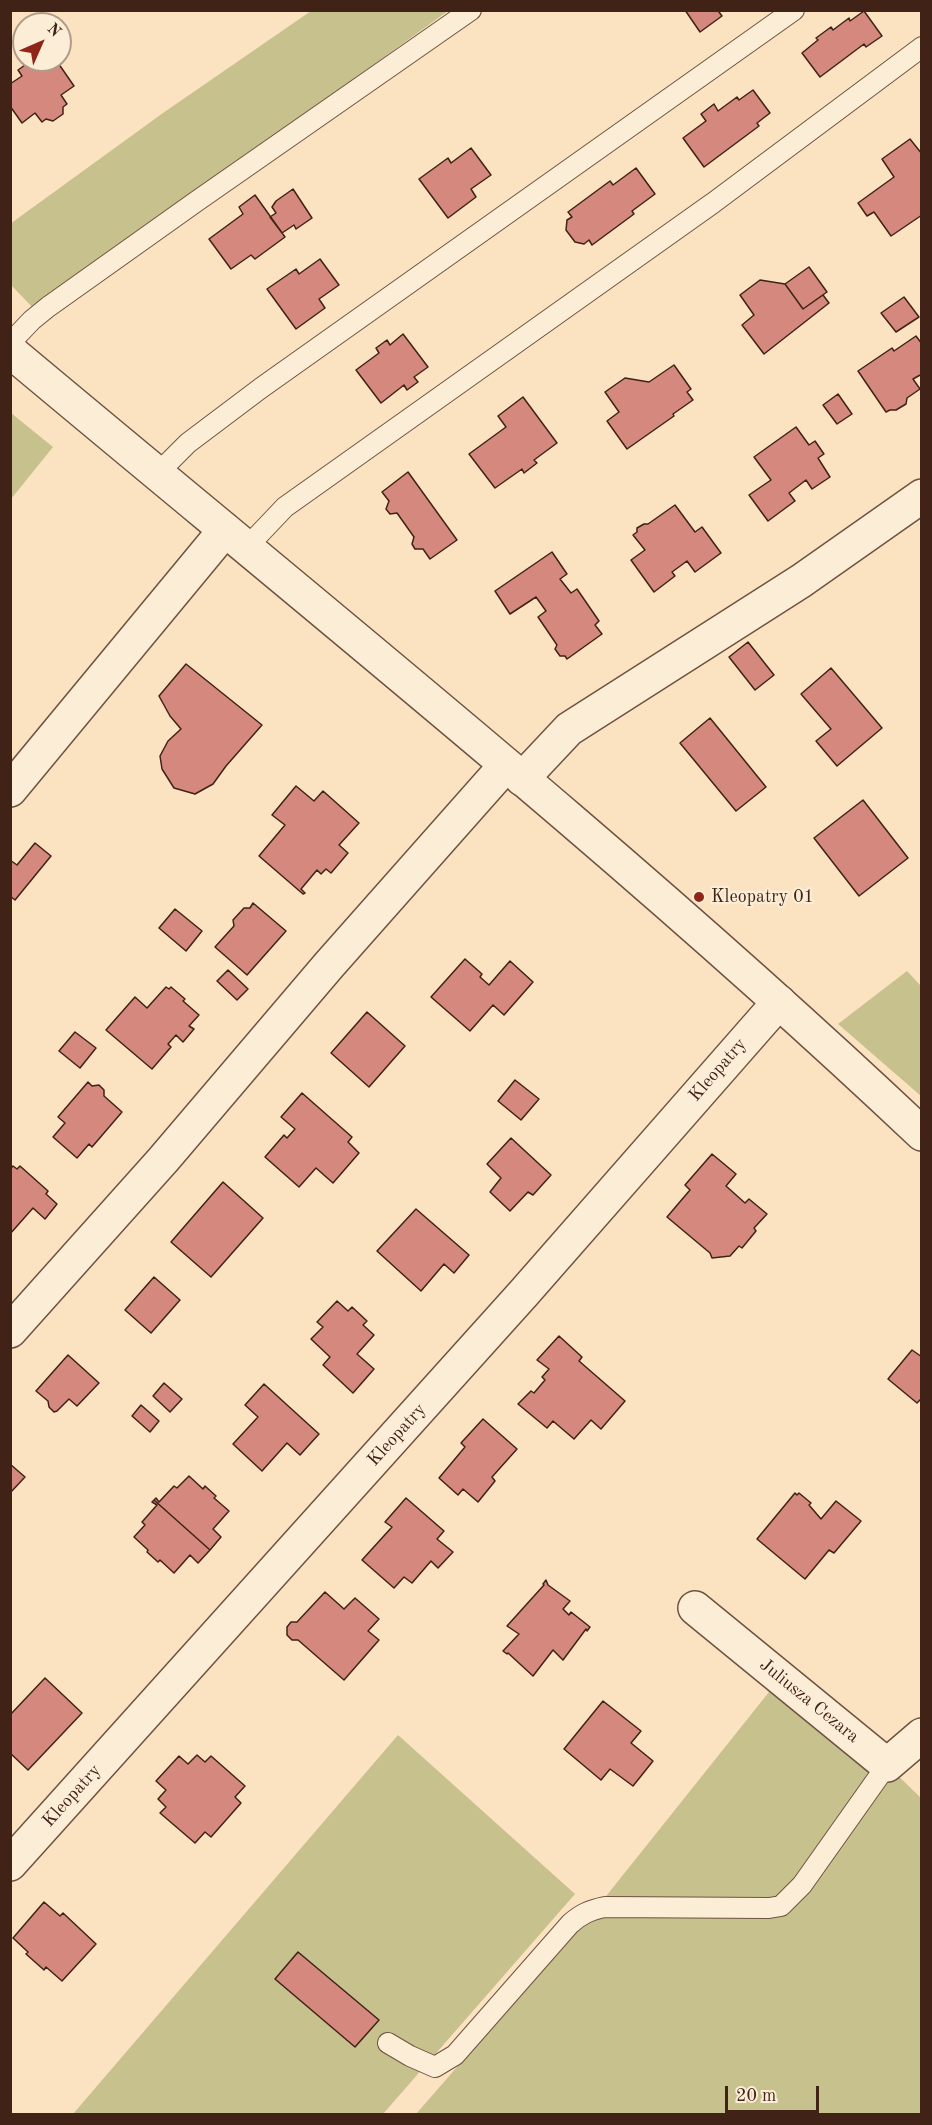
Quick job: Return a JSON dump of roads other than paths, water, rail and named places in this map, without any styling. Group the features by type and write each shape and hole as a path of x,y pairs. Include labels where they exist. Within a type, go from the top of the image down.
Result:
{"street":[{"path":"10,351 514,772 779,1002 921,1134"},
{"path":"10,1331 163,1160 329,965 514,772 569,729 801,581 921,496"},
{"path":"10,790 236,539"},
{"name":"Kleopatry","path":"10,1864 507,1312 779,1002"},
{"name":"Juliusza Cezara","path":"695,1608 888,1765"},
{"path":"888,1765 921,1735"}],"lane":[{"path":"10,343 48,307 471,10"},
{"path":"157,474 188,443 261,388 794,10"},
{"path":"236,539 285,507 713,203 921,47"},
{"path":"387,2043 435,2067 455,2055 570,1924 581,1914 593,1909 605,1907 769,1908 781,1906 802,1885 888,1765"}],"place":[{"name":"Kleopatry 01","path":"699,897"}]}
